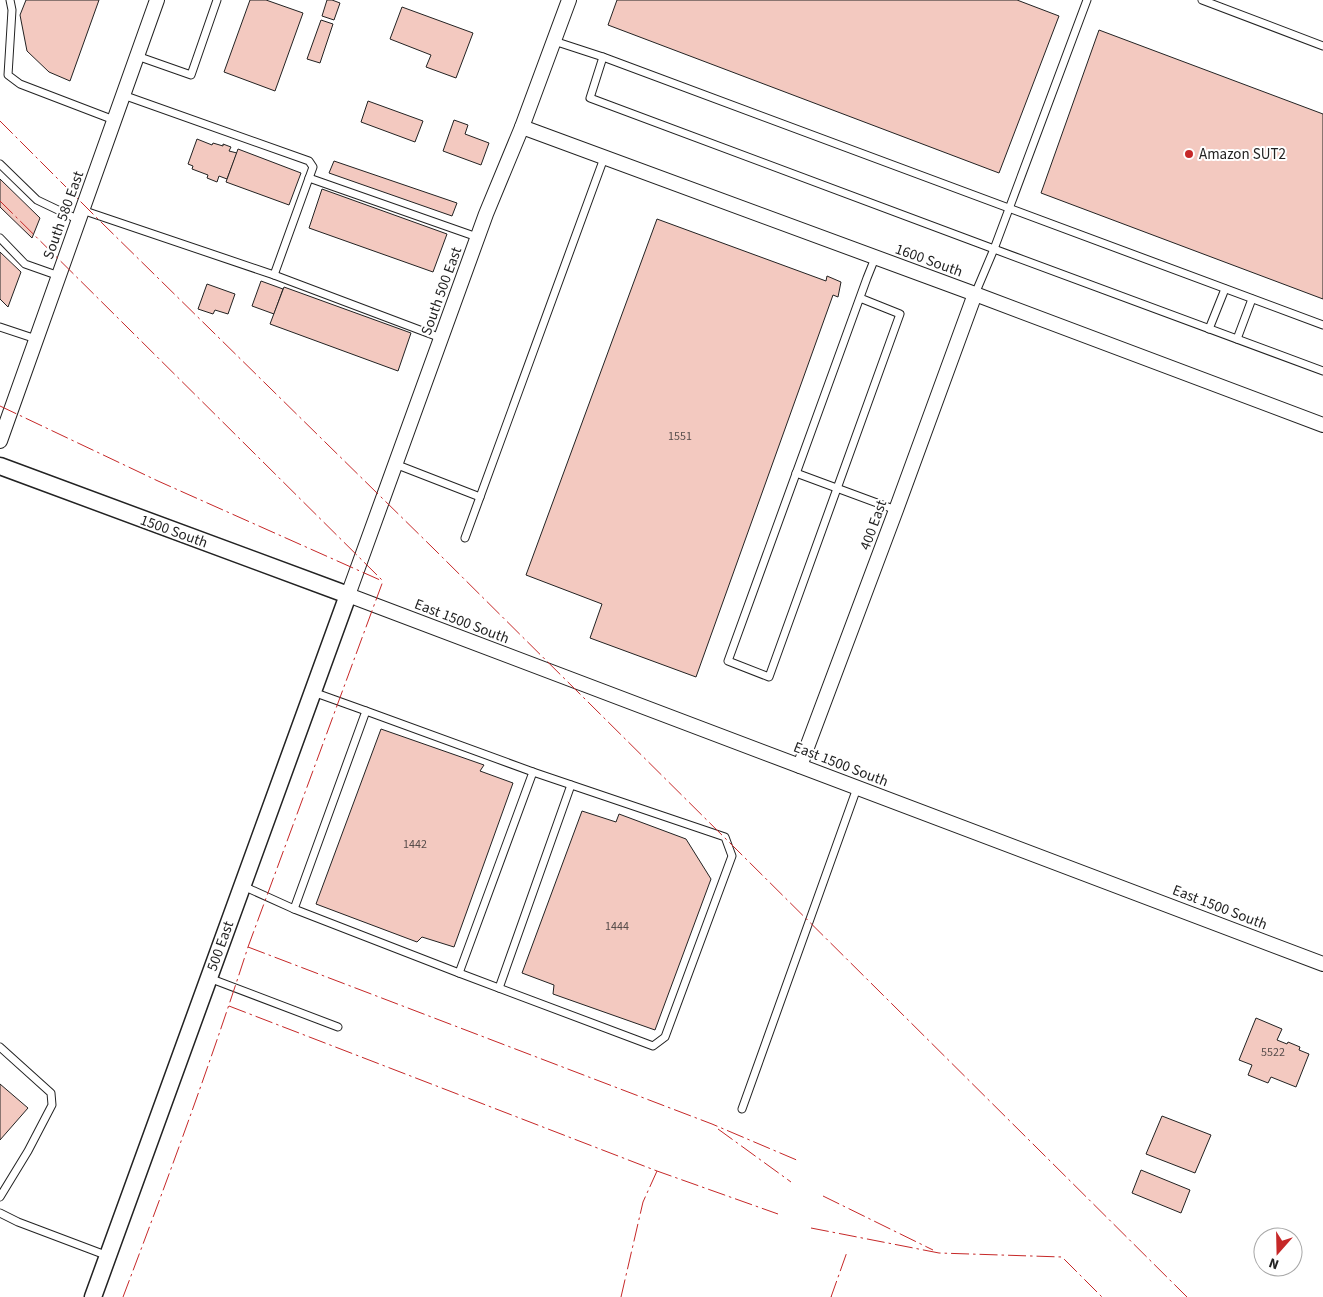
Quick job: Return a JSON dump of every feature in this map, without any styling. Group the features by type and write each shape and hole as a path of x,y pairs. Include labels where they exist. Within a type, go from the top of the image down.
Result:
{"street":[{"name":"South 580 East","path":"0,441 157,0"},
{"name":"South 500 East","path":"348,595 486,214 522,127 569,0"},
{"name":"1600 South","path":"522,127 1323,425"},
{"name":"400 East","path":"800,766 975,294"},
{"name":"1500 South","path":"0,466 348,595"},
{"name":"500 East","path":"94,1297 348,595"},
{"name":"East 1500 South","path":"348,595 1323,964"}],"lane":[{"path":"10,0 12,10 8,75 20,84 114,120"},
{"path":"137,56 191,75 217,0"},
{"path":"975,294 994,249 1087,0"},
{"path":"1202,0 1323,46"},
{"path":"554,41 603,57 1323,325"},
{"path":"603,57 590,98 1323,371"},
{"path":"123,95 309,161 313,167 274,275"},
{"path":"465,538 604,158"},
{"path":"0,164 37,200 274,275 441,338"},
{"path":"309,178 478,237"},
{"path":"0,238 26,264 59,276"},
{"path":"860,298 900,314 769,677 728,662 796,473 860,298 875,258"},
{"path":"1210,329 1225,289"},
{"path":"1236,339 1252,299"},
{"path":"0,327 36,339"},
{"path":"395,464 480,497"},
{"path":"796,473 896,510"},
{"path":"242,886 294,909 652,1046 665,1037 732,856 725,837 533,772 313,692"},
{"path":"294,909 366,711"},
{"path":"460,972 533,772"},
{"path":"499,988 571,785"},
{"path":"742,1109 858,788"},
{"path":"209,978 338,1027"},
{"path":"0,1047 51,1093 52,1105 28,1151 0,1197"},
{"path":"0,1213 18,1222 108,1256"}],"building":[{"path":"26,0 99,0 70,81 49,72 27,51 20,15"},
{"path":"250,0 266,0 303,13 275,91 224,72"},
{"path":"327,0 340,3 334,20 322,16"},
{"path":"617,0 1017,0 1059,16 999,173 608,25"},
{"path":"402,7 473,33 456,78 426,67 431,55 390,39"},
{"path":"321,20 333,24 320,63 307,59"},
{"name":"Amazon SUT2","path":"1099,30 1323,114 1323,299 1041,193"},
{"path":"368,101 423,121 415,142 361,122"},
{"path":"454,120 468,125 465,134 489,143 481,165 443,151"},
{"path":"197,139 212,145 213,143 223,146 223,144 231,147 229,151 237,153 227,179 219,176 217,182 207,178 208,175 192,169 193,166 188,164"},
{"path":"238,149 301,173 289,205 226,182"},
{"path":"334,161 457,203 452,216 329,173"},
{"path":"0,179 40,218 32,238 0,207"},
{"path":"322,189 447,234 433,272 309,228"},
{"path":"657,219 826,281 827,276 841,282 838,297 833,295 696,677 590,638 602,604 526,575"},
{"path":"0,252 21,272 8,307 0,299"},
{"path":"261,281 283,289 274,314 252,306"},
{"path":"207,284 235,294 228,314 215,310 213,314 198,309"},
{"path":"284,287 411,333 398,371 270,324"},
{"path":"381,729 484,765 480,771 513,783 454,947 422,937 417,942 316,904"},
{"path":"582,811 616,822 619,814 686,839 711,879 655,1030 553,994 554,985 522,973"},
{"path":"1256,1018 1282,1029 1277,1040 1300,1047 1299,1050 1309,1054 1296,1087 1271,1077 1268,1083 1248,1075 1252,1065 1239,1060"},
{"path":"0,1084 28,1108 0,1140"},
{"path":"1162,1116 1211,1135 1195,1173 1146,1154"},
{"path":"1141,1170 1190,1190 1181,1213 1132,1193"}],"power":[{"path":"0,121 1187,1297"},
{"path":"0,201 383,581"},
{"path":"0,406 158,481 380,580"},
{"path":"123,1297 188,1123 248,947 383,581"},
{"path":"248,947 712,1124 799,1161"},
{"path":"229,1006 657,1171 778,1214"},
{"path":"718,1129 791,1182"},
{"path":"621,1297 643,1202 657,1171"},
{"path":"823,1196 933,1250"},
{"path":"811,1228 939,1253 1062,1257 1102,1297"},
{"path":"832,1297 847,1252"}],"place":[{"name":"Amazon SUT2","path":"1189,154"}]}
